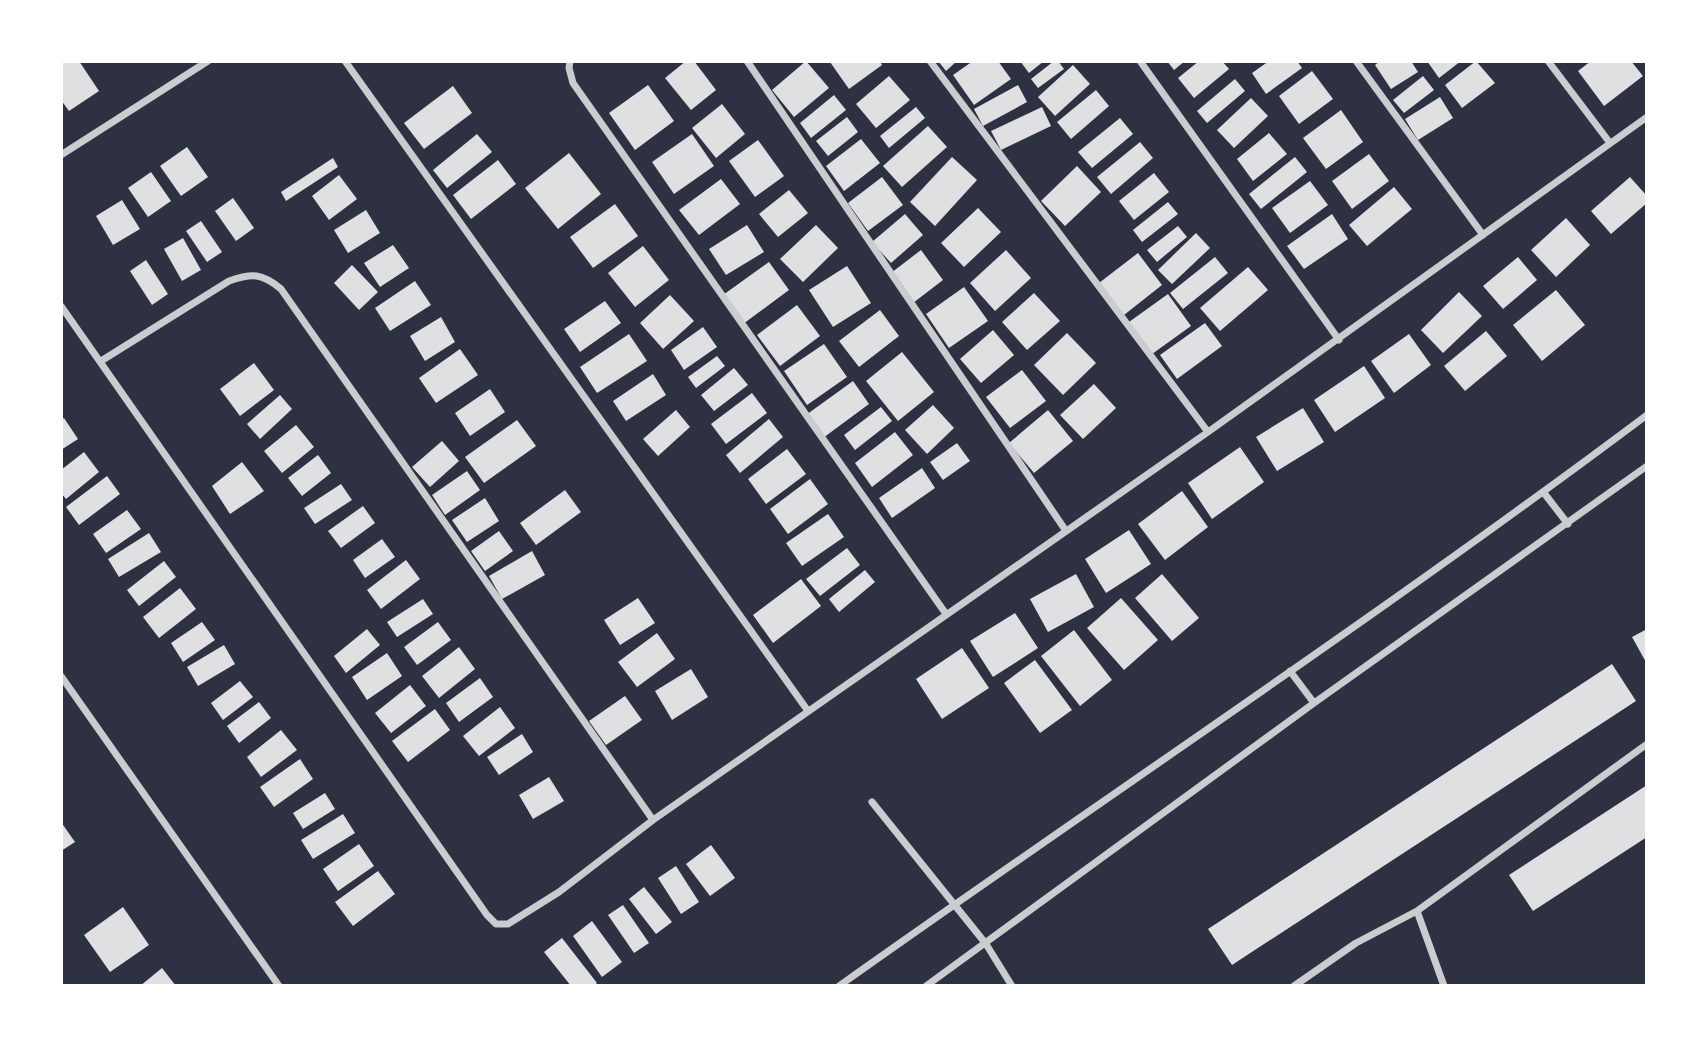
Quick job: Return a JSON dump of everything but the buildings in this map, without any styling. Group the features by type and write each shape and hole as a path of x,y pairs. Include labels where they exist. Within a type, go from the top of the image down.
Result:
{"street":[{"path":"61,156 208,61"},
{"path":"345,61 808,711"},
{"path":"570,61 573,83 946,614"},
{"path":"747,61 1066,531"},
{"path":"930,61 1208,432"},
{"path":"1140,61 1339,340"},
{"path":"1356,61 1483,235"},
{"path":"1548,61 1610,143"},
{"path":"61,306 479,904 496,924 508,924 559,892 653,820 1339,340 1647,117"},
{"path":"101,361 229,281 242,276 268,278 281,289 653,820"},
{"path":"839,986 1544,492 1647,415"},
{"path":"926,986 1314,702 1647,466"},
{"path":"1544,492 1568,524"},
{"path":"1290,671 1314,702"},
{"path":"61,676 279,986"},
{"path":"1294,986 1356,943 1417,911 1647,744"},
{"path":"872,802 986,944 1012,986"},
{"path":"1417,911 1444,986"}]}
